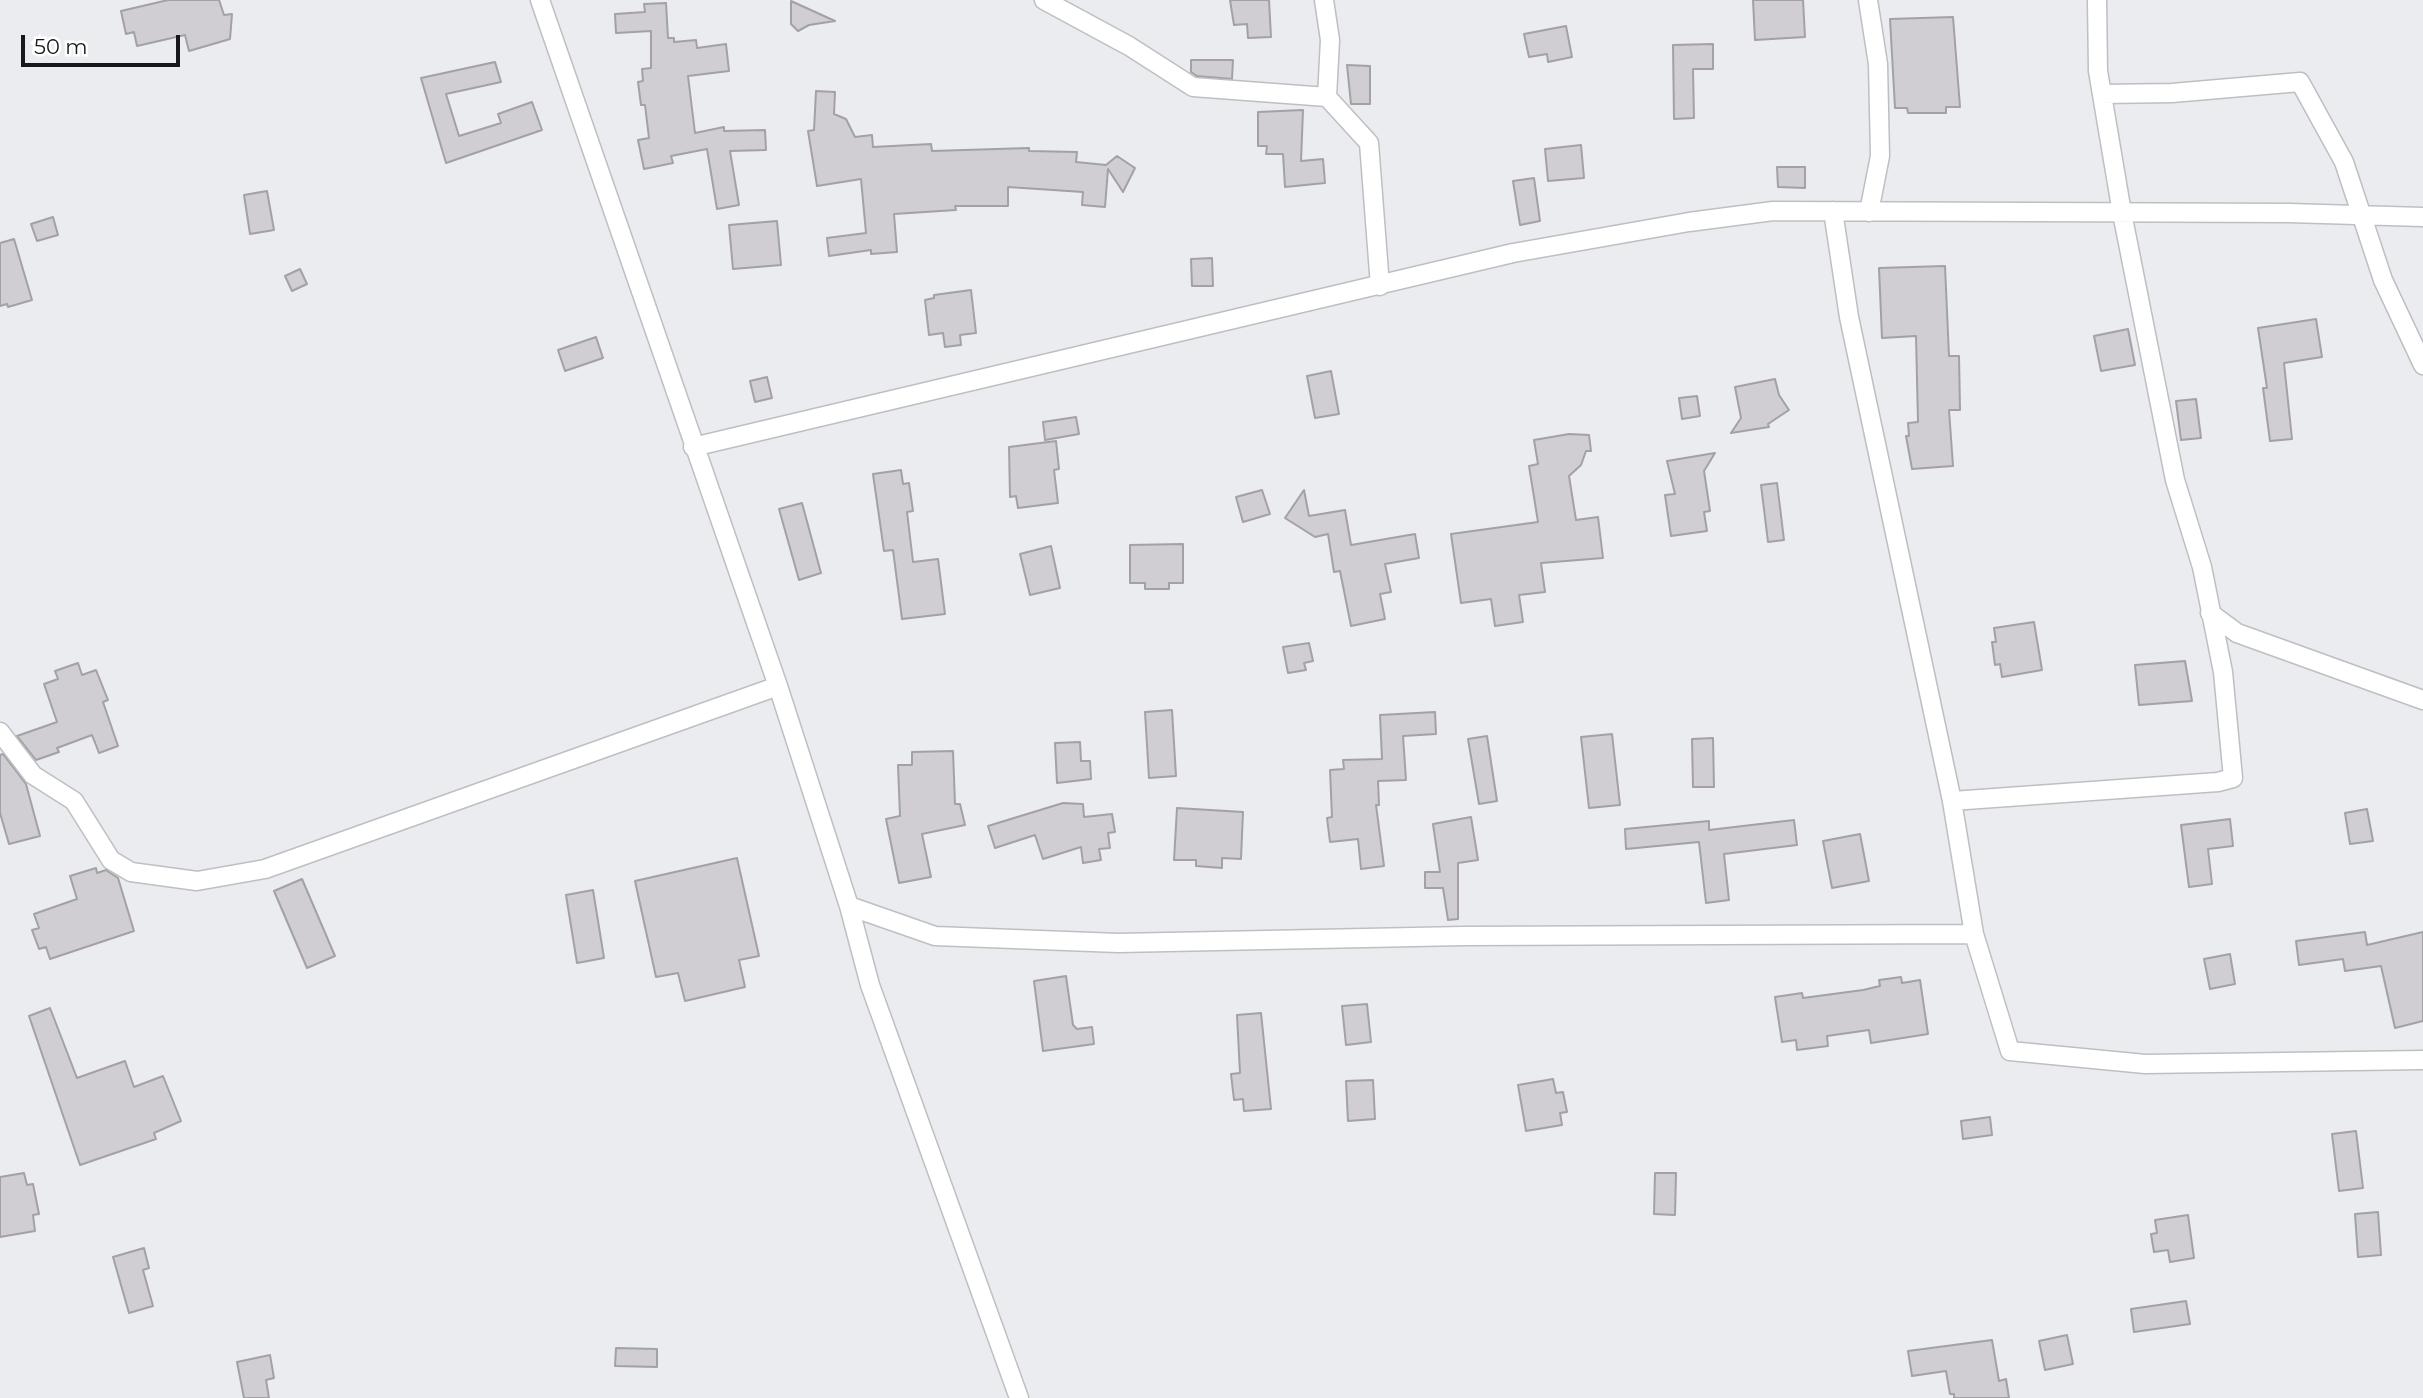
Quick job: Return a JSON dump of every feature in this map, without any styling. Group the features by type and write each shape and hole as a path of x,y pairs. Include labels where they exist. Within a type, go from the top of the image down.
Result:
{"street":[{"path":"540,0 778,686 849,906 870,985 1019,1398"},
{"path":"1044,0 1129,46 1193,87 1327,97 1370,142 1380,286"},
{"path":"1324,0 1329,40 1327,97"},
{"path":"1868,0 1878,64 1880,156 1869,212"},
{"path":"1952,801 2218,782 2233,778 2223,673 2202,567 2175,480 2122,213 2098,71 2097,0"},
{"path":"2102,94 2172,93 2300,82 2344,162 2383,280 2423,365"},
{"path":"693,447 1513,253 1689,222 1773,211 2423,217"},
{"path":"1833,211 1849,317 1952,801 1973,934 2010,1051 2145,1064 2423,1059"},
{"path":"2210,613 2237,633 2423,700"},
{"path":"0,732 33,775 74,801 111,860 131,873 197,881 265,869 778,686"},
{"path":"849,906 935,936 1118,943 1464,936 1973,934"}],"building":[{"path":"168,0 219,0 224,15 232,14 230,39 189,51 185,35 137,46 134,32 126,34 121,11"},
{"path":"1230,0 1269,0 1271,37 1248,38 1247,24 1234,25"},
{"path":"1753,0 1803,0 1805,37 1755,40"},
{"path":"791,1 835,21 809,25 798,31 791,24"},
{"path":"666,3 668,38 674,38 674,42 696,40 697,48 726,44 729,71 688,76 695,133 724,127 724,131 765,130 766,150 730,151 739,205 717,209 707,149 671,156 673,163 644,169 638,140 649,138 645,105 641,105 638,82 643,81 642,69 651,68 651,31 616,33 615,14 645,12 644,4"},
{"path":"1953,17 1960,107 1946,107 1946,113 1908,113 1907,108 1895,108 1890,19"},
{"path":"1566,26 1572,57 1548,62 1547,54 1529,57 1524,34"},
{"path":"1713,44 1713,69 1693,69 1694,118 1674,119 1673,45"},
{"path":"1191,60 1233,60 1232,79 1197,76 1191,72"},
{"path":"495,62 501,82 446,94 459,136 501,123 498,114 532,102 542,130 446,163 421,78"},
{"path":"1347,65 1370,66 1370,104 1351,104"},
{"path":"816,91 835,92 834,114 846,119 855,137 872,135 873,147 931,144 932,151 1029,148 1029,151 1077,152 1076,162 1106,165 1117,156 1135,168 1123,192 1108,169 1105,207 1082,205 1083,192 1008,187 1008,206 955,206 956,210 894,214 897,252 871,254 871,250 829,256 827,238 866,233 861,179 817,186 808,131 814,130"},
{"path":"1303,110 1301,161 1323,159 1325,183 1285,187 1283,154 1266,154 1267,146 1258,146 1258,112"},
{"path":"1581,145 1584,178 1548,181 1545,149"},
{"path":"1777,167 1805,167 1805,188 1778,187"},
{"path":"1534,178 1540,221 1520,225 1513,181"},
{"path":"267,191 274,230 250,234 244,195"},
{"path":"53,217 58,235 37,241 31,224"},
{"path":"777,221 781,265 733,269 729,225"},
{"path":"14,239 32,300 8,307 7,304 0,306 0,243"},
{"path":"1212,258 1213,286 1192,286 1191,259"},
{"path":"1945,266 1949,356 1959,356 1960,410 1949,410 1953,466 1912,469 1906,436 1909,436 1908,423 1918,422 1916,336 1882,338 1879,268"},
{"path":"300,269 307,284 292,291 285,276"},
{"path":"971,290 976,333 960,335 961,345 945,347 943,333 929,335 925,300 934,298 934,295"},
{"path":"2316,319 2322,357 2284,363 2292,439 2270,441 2263,388 2267,388 2258,328"},
{"path":"2128,329 2135,365 2101,371 2094,336"},
{"path":"596,337 603,358 565,371 558,350"},
{"path":"1331,371 1339,414 1315,418 1307,376"},
{"path":"767,377 772,398 755,402 750,381"},
{"path":"1775,379 1779,395 1789,410 1768,424 1769,427 1731,433 1741,418 1735,387"},
{"path":"1697,396 1700,416 1682,419 1679,398"},
{"path":"2196,399 2201,438 2181,440 2176,401"},
{"path":"1076,417 1079,434 1045,440 1043,422"},
{"path":"1569,434 1589,435 1591,451 1586,451 1581,465 1569,476 1576,520 1598,517 1603,558 1541,563 1545,592 1519,595 1523,622 1495,626 1491,599 1461,603 1451,534 1538,522 1529,466 1538,464 1534,440"},
{"path":"1056,441 1059,469 1054,470 1058,503 1018,508 1016,496 1010,497 1009,447"},
{"path":"1715,453 1704,471 1710,511 1704,512 1707,531 1671,536 1665,495 1675,494 1667,461"},
{"path":"901,470 903,484 909,483 913,511 907,512 913,562 938,559 945,614 902,619 893,550 884,551 873,474"},
{"path":"1777,483 1784,540 1768,542 1761,485"},
{"path":"1262,490 1270,514 1243,522 1236,497"},
{"path":"1304,490 1309,516 1345,510 1351,545 1415,534 1419,558 1385,564 1391,592 1380,594 1385,619 1351,626 1340,571 1334,572 1328,534 1315,537 1285,518"},
{"path":"802,503 821,573 799,580 779,509"},
{"path":"1183,544 1183,583 1169,583 1169,589 1145,589 1145,583 1130,583 1130,545"},
{"path":"1051,546 1060,588 1030,595 1020,554"},
{"path":"2034,622 2042,670 2002,677 2000,664 1995,665 1992,642 1996,642 1994,628"},
{"path":"1309,643 1313,661 1304,663 1306,670 1288,673 1283,647"},
{"path":"2185,661 2192,701 2139,705 2135,665"},
{"path":"78,663 82,675 96,670 108,700 103,702 118,746 99,753 92,735 57,748 59,752 36,760 17,736 57,722 44,684 58,679 55,671"},
{"path":"1172,710 1176,776 1149,778 1145,712"},
{"path":"1435,712 1436,734 1403,736 1406,780 1378,781 1379,805 1376,805 1384,866 1361,869 1358,839 1330,842 1327,818 1332,817 1330,770 1344,769 1343,760 1382,759 1380,715"},
{"path":"1612,734 1620,805 1589,808 1581,737"},
{"path":"1487,736 1497,801 1479,804 1468,739"},
{"path":"1713,738 1714,787 1693,787 1692,739"},
{"path":"1080,742 1081,761 1090,761 1091,779 1057,783 1055,743"},
{"path":"953,751 955,804 960,804 965,825 922,834 931,877 899,883 886,819 900,816 898,765 912,765 912,752"},
{"path":"3,754 26,784 40,836 9,844 0,813 0,755"},
{"path":"1063,803 1083,804 1084,817 1112,814 1115,832 1108,833 1110,848 1099,849 1101,860 1083,863 1081,847 1043,859 1035,835 995,848 988,826"},
{"path":"1177,808 1243,812 1241,859 1222,858 1222,868 1196,866 1196,860 1174,860"},
{"path":"2367,809 2373,841 2350,844 2345,813"},
{"path":"1471,817 1478,860 1458,863 1458,919 1448,920 1443,888 1425,888 1425,872 1440,872 1433,824"},
{"path":"2230,819 2233,846 2208,849 2212,884 2189,887 2181,825"},
{"path":"1794,820 1797,845 1724,854 1729,900 1706,903 1699,842 1626,849 1625,829 1709,821 1709,830"},
{"path":"1860,834 1869,881 1832,888 1823,841"},
{"path":"737,858 759,956 739,960 745,987 685,1001 678,973 656,977 635,881"},
{"path":"96,868 97,873 106,870 118,878 134,931 50,959 46,947 39,949 32,930 39,928 34,914 77,899 70,876"},
{"path":"302,879 335,956 307,968 274,891"},
{"path":"593,890 604,958 577,963 566,895"},
{"path":"2365,932 2367,945 2423,932 2423,1021 2395,1028 2381,966 2345,971 2343,959 2299,965 2296,941"},
{"path":"2230,954 2235,984 2210,989 2204,959"},
{"path":"1066,976 1073,1025 1077,1029 1092,1027 1094,1044 1043,1051 1034,981"},
{"path":"1901,977 1902,983 1920,980 1928,1034 1871,1043 1869,1030 1827,1036 1828,1046 1797,1050 1796,1040 1782,1042 1775,997 1802,993 1803,998 1863,990 1880,986 1879,980"},
{"path":"1367,1004 1371,1042 1346,1045 1342,1006"},
{"path":"50,1008 77,1078 125,1061 134,1087 163,1076 181,1121 154,1133 156,1139 80,1165 29,1016"},
{"path":"1261,1013 1271,1109 1244,1111 1243,1099 1234,1100 1231,1074 1240,1073 1237,1015"},
{"path":"1553,1079 1556,1093 1563,1092 1567,1112 1560,1113 1562,1125 1526,1131 1518,1085"},
{"path":"1373,1080 1375,1119 1348,1121 1346,1081"},
{"path":"1990,1117 1992,1135 1963,1139 1961,1121"},
{"path":"2356,1131 2363,1188 2339,1191 2332,1134"},
{"path":"24,1173 27,1185 33,1184 39,1214 33,1215 35,1231 0,1237 0,1177"},
{"path":"1655,1173 1676,1173 1675,1215 1654,1214"},
{"path":"2378,1212 2381,1255 2358,1257 2355,1214"},
{"path":"2188,1215 2194,1258 2170,1262 2168,1250 2154,1252 2151,1234 2157,1233 2155,1220"},
{"path":"144,1248 149,1268 143,1270 153,1306 129,1313 113,1257"},
{"path":"2186,1301 2190,1324 2134,1332 2131,1309"},
{"path":"2067,1335 2073,1364 2045,1370 2039,1341"},
{"path":"1992,1340 1999,1381 2006,1379 2009,1398 1954,1398 1954,1394 1950,1394 1946,1371 1912,1376 1908,1351"},
{"path":"616,1348 657,1349 657,1367 615,1366"},
{"path":"270,1355 274,1378 266,1380 269,1398 244,1398 237,1362"}]}
